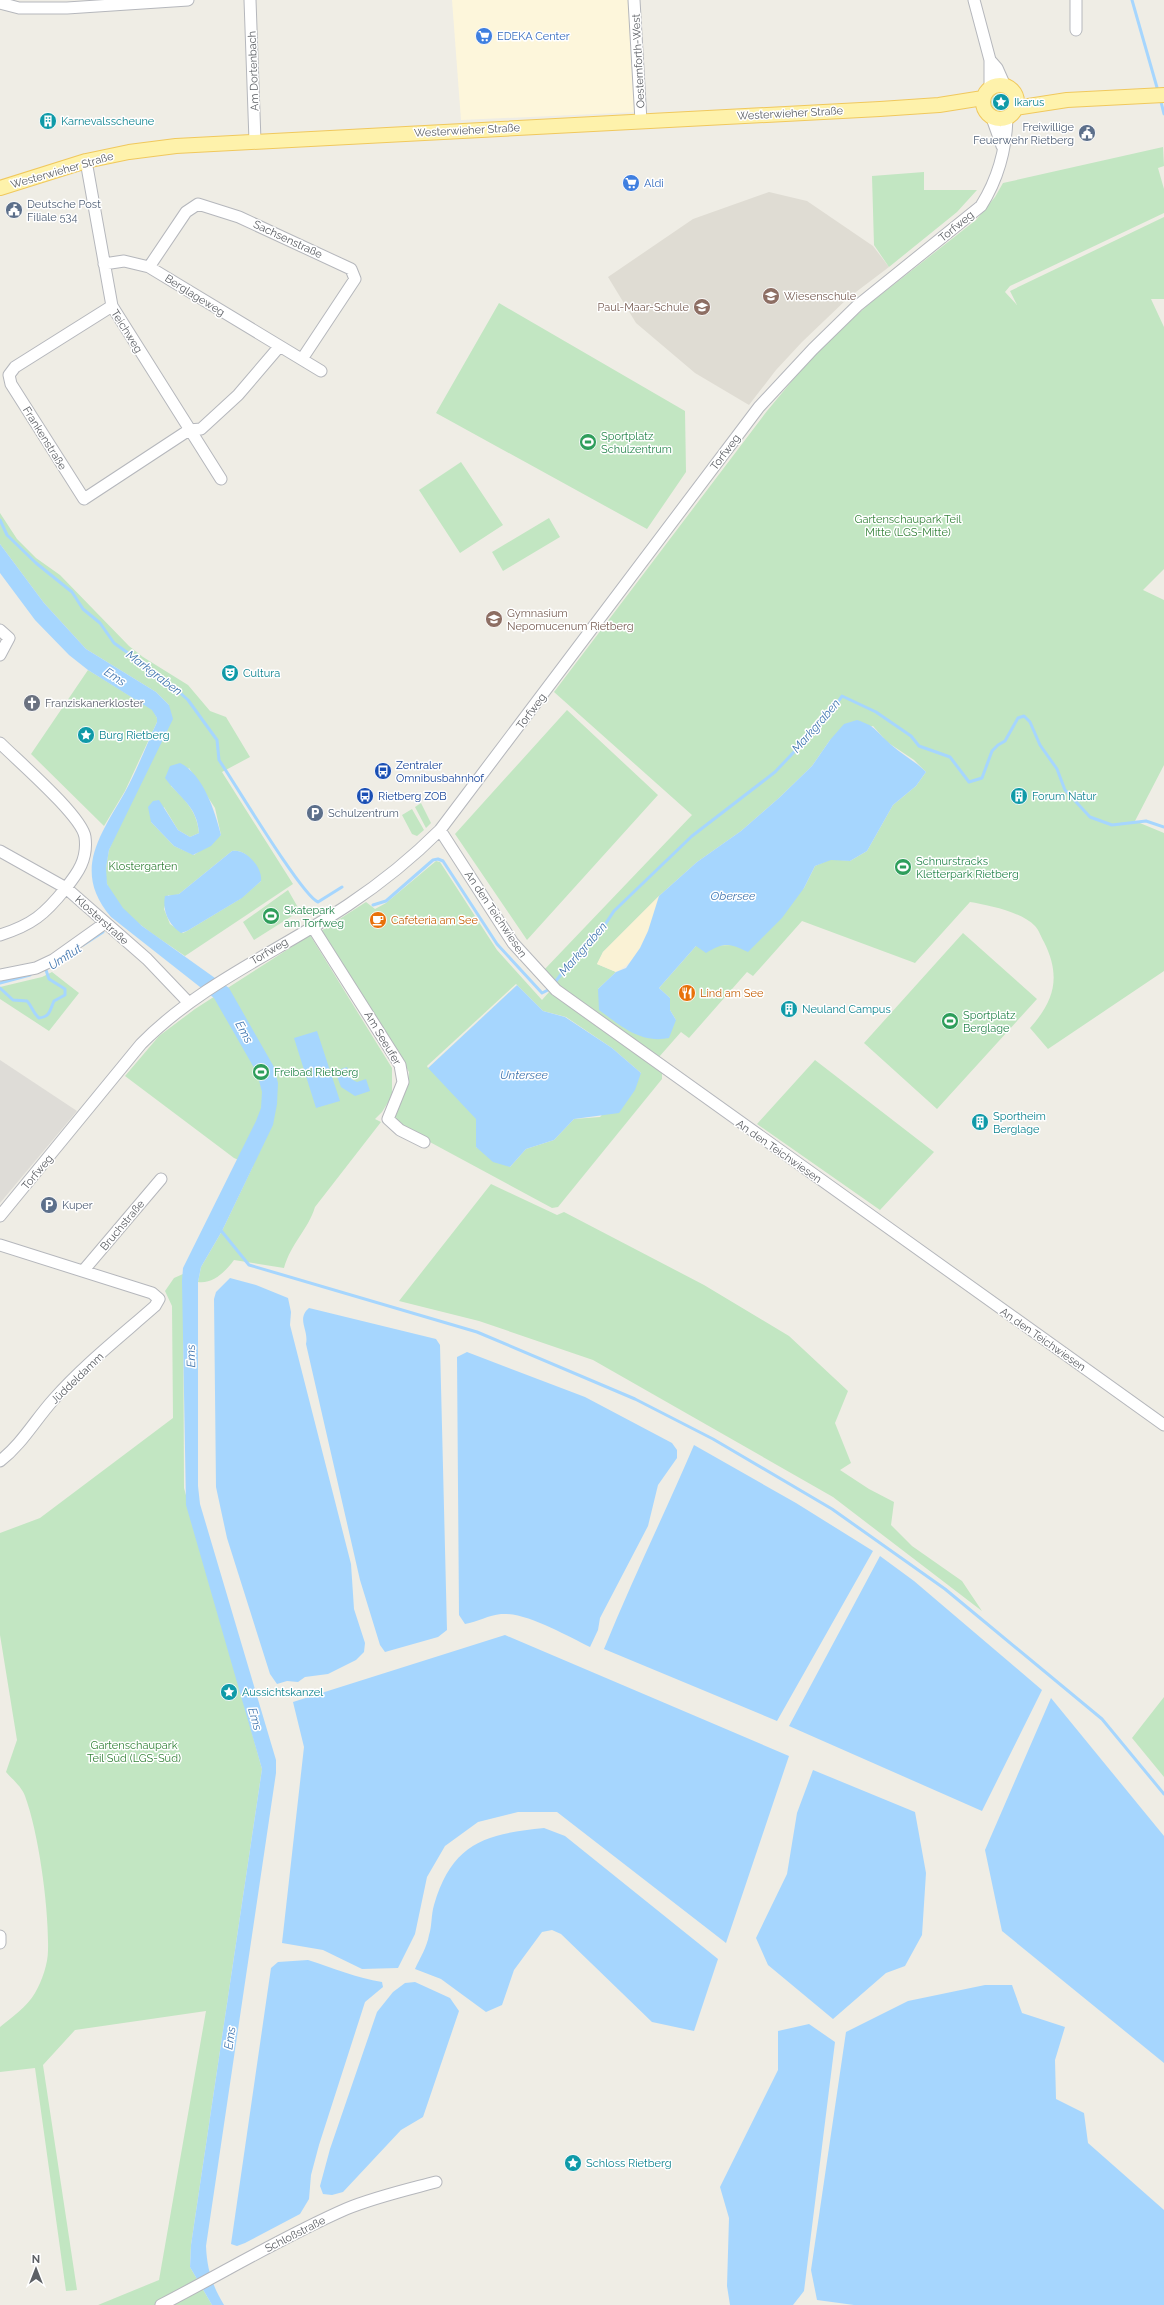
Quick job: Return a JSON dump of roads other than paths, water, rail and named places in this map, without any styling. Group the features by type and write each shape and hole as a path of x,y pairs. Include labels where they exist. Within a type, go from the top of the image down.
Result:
{"main road":[{"path":"1067,100 1010,90 997,86 987,104 1011,113 1067,100 1159,95"},
{"path":"1010,90 1011,113"},
{"name":"Westerwieher Straße","path":"0,188 86,161 129,152 176,146 939,105 987,104"}],"street":[{"path":"0,3 19,8 67,8 188,0"},
{"name":"Am Dortenbach","path":"250,0 256,141"},
{"name":"Oesternforth-West","path":"634,0 641,121"},
{"path":"974,0 990,60 987,104 1003,150"},
{"path":"1076,0 1076,30"},
{"path":"990,60 997,68 1010,90"},
{"name":"Torfweg","path":"0,1216 141,1044 186,999 199,996 227,977 348,905 387,878 417,854 440,830 759,407 813,349 857,306 981,206 994,186 1011,113"},
{"name":"Teichweg","path":"86,161 112,306 221,479"},
{"name":"Sachsenstraße","path":"149,267 186,212 198,204 240,217 351,269 354,279 302,359"},
{"name":"Berglageweg","path":"104,264 124,261 149,267 321,371"},
{"name":"Frankenstraße","path":"112,306 15,368 8,375 11,384 84,499 189,430"},
{"path":"189,430 201,429 238,395 279,346"},
{"path":"0,630 9,638 0,655"},
{"name":"Klosterstraße","path":"0,743 70,812 85,836 85,855 79,872 66,888 147,959 186,999"},
{"name":"An den Teichwiesen","path":"440,830 513,943 556,990 1164,1425"},
{"path":"0,850 66,888 47,912 30,923 0,935"},
{"path":"0,975 36,968 53,960 105,923"},
{"name":"Am Seeufer","path":"312,926 400,1065 404,1082 388,1119 400,1130 424,1142"},
{"name":"Bruchstraße","path":"83,1271 160,1179"},
{"path":"0,1245 83,1271"},
{"name":"Jüddeldamm","path":"0,1461 23,1439 53,1400 83,1370 155,1306 159,1299 152,1293 83,1271"},
{"path":"0,1936 0,1942"},
{"name":"Schloßstraße","path":"161,2305 346,2209 384,2195 436,2182"}],"water":[{"name":"Ems","path":"0,544 44,603 86,649 156,692 169,705 173,719 109,850 106,868 107,884 123,908 142,926 229,988 274,1067 278,1083 277,1104 273,1125 222,1231 201,1267 198,1282 198,1486 200,1504 276,1760 276,1773 206,2246 211,2277 216,2291 224,2305 212,2305 190,2267 191,2245 262,1769 186,1505 182,1281 183,1268 256,1121 261,1108 262,1092 257,1073 214,998 111,917 99,900 93,884 92,869 94,854 99,839 134,775 157,722 157,718 152,710 88,670 69,655 35,620 0,573"},
{"name":"Obersee","path":"857,720 874,728 892,745 926,772 916,786 893,805 867,851 850,861 831,860 815,866 804,888 782,918 748,952 731,945 722,945 706,953 696,946 659,988 670,998 670,1010 676,1020 669,1038 659,1039 640,1036 623,1027 599,1010 598,989 616,972 626,968 640,948 648,931 659,896 697,862 741,831 780,797 812,766 830,740 844,724"},
{"path":"180,763 188,768 195,776 207,794 221,835 211,846 193,855 174,846 151,822 148,807 153,801 159,800 178,830 190,837 199,833 195,815 165,778 170,766"},
{"path":"232,851 243,853 252,860 259,870 261,881 242,898 187,931 181,933 173,926 167,917 164,902 165,896 179,894"},
{"name":"Untersee","path":"517,985 543,1011 565,1017 612,1048 641,1073 635,1090 619,1113 574,1119 554,1140 526,1149 510,1167 493,1162 476,1147 476,1119 428,1068"},
{"path":"317,1031 340,1101 316,1108 294,1038"},
{"path":"347,1067 351,1079 357,1082 366,1079 370,1091 355,1096 341,1087 335,1071"},
{"path":"230,1278 256,1285 288,1298 291,1312 290,1325 351,1564 354,1609 365,1643 364,1652 356,1660 328,1674 305,1677 298,1682 287,1681 277,1684 270,1674 227,1538 216,1487 214,1299 216,1292"},
{"path":"309,1308 436,1339 440,1345 447,1630 438,1637 385,1652 380,1645 360,1580 306,1344 303,1316"},
{"path":"467,1352 585,1397 672,1443 677,1450 677,1458 658,1485 648,1526 600,1618 598,1630 590,1647 546,1626 511,1614 501,1614 465,1624 459,1615 457,1357"},
{"path":"694,1445 796,1503 873,1551 777,1721 604,1649"},
{"path":"880,1556 914,1581 1042,1690 982,1811 789,1726"},
{"path":"505,1635 789,1756 726,1943 557,1812 518,1812 478,1822 445,1846 427,1877 415,1934 398,1968 362,1969 323,1950 282,1943 304,1747 293,1702"},
{"path":"1051,1698 1164,1836 1164,2063 1002,1931 985,1850"},
{"path":"813,1770 915,1812 926,1873 922,1935 905,1966 886,1973 833,2019 768,1965 756,1938 787,1874 797,1813"},
{"path":"544,1828 565,1836 718,1959 694,2031 652,2022 561,1934 552,1930 542,1932 514,1970 502,2005 486,2012 441,1979 415,1969 427,1944 431,1928 433,1909 441,1884 450,1868 461,1855 488,1839 523,1830"},
{"path":"308,1960 354,1975 382,1982 383,1987 365,2002 319,2145 311,2175 309,2199 300,2214 237,2246 231,2244 271,1968 278,1962"},
{"path":"415,1982 450,1998 459,2011 423,2117 401,2130 343,2192 332,2195 323,2194 320,2186 330,2149 377,2012 393,1992 405,1983"},
{"path":"985,1985 1012,1985 1022,2013 1065,2027 1055,2060 1056,2099 1084,2113 1088,2143 1164,2210 1164,2305 854,2305 817,2300 811,2270 846,2032 908,2001"},
{"path":"809,2024 835,2042 804,2291 793,2305 730,2305 727,2286 729,2218 720,2187 778,2070 778,2031"}],"waterway":[{"path":"1132,0 1158,91"},
{"path":"1160,98 1164,114"},
{"name":"Markgraben","path":"0,520 7,535 36,563 72,592 83,609 100,623 114,643 166,680 188,700 217,740 219,760 268,837 310,895 318,902 342,887"},
{"name":"Markgraben","path":"556,981 583,946 600,932 614,911 692,836 775,772 829,715 842,696 876,712 911,736 919,746 950,757 969,782 982,778 992,751 1005,741 1018,718 1024,716 1030,722 1040,745 1057,769 1065,790 1090,817 1112,825 1146,821 1164,827"},
{"name":"Markgraben","path":"373,905 386,901 433,860 438,859 443,861 497,944 542,993 548,990"},
{"name":"Umflut","path":"83,945 103,932"},
{"path":"0,988 13,1000 27,1001 37,1016 39,1018 43,1017 48,1015 54,1001 65,995 65,989 49,979 46,970"},
{"name":"Umflut","path":"0,983 30,975"},
{"path":"219,1228 249,1265 477,1332 635,1399 713,1439 832,1509 945,1589 1102,1719 1164,1794"}],"place":[{"name":"EDEKA Center","path":"484,36"},
{"name":"Ikarus","path":"1001,102"},
{"name":"Karnevalsscheune","path":"48,121"},
{"name":"Freiwillige Feuerwehr Rietberg","path":"1087,133"},
{"name":"Aldi","path":"631,183"},
{"name":"Deutsche Post Filiale 534","path":"14,210"},
{"name":"Wiesenschule","path":"771,296"},
{"name":"Paul-Maar-Schule","path":"702,307"},
{"name":"Sportplatz Schulzentrum","path":"588,442"},
{"name":"Gymnasium Nepomucenum Rietberg","path":"494,619"},
{"name":"Cultura","path":"230,673"},
{"name":"Franziskanerkloster","path":"32,703"},
{"name":"Burg Rietberg","path":"86,735"},
{"name":"Zentraler Omnibusbahnhof","path":"383,771"},
{"name":"Rietberg ZOB","path":"365,796"},
{"name":"Forum Natur","path":"1019,796"},
{"name":"Schulzentrum","path":"315,813"},
{"name":"Schnurstracks Kletterpark Rietberg","path":"903,867"},
{"name":"Skatepark am Torfweg","path":"271,916"},
{"name":"Cafeteria am See","path":"378,920"},
{"name":"Lind am See","path":"687,993"},
{"name":"Neuland Campus","path":"789,1009"},
{"name":"Sportplatz Berglage","path":"950,1021"},
{"name":"Freibad Rietberg","path":"261,1072"},
{"name":"Sportheim Berglage","path":"980,1122"},
{"name":"Kuper","path":"49,1205"},
{"name":"Aussichtskanzel","path":"229,1692"},
{"name":"Schloss Rietberg","path":"573,2163"}],"park label":[{"name":"Gartenschaupark Teil Mitte (LGS-Mitte)","path":"908,525"},
{"name":"Klostergarten","path":"143,866"},
{"name":"Gartenschaupark Teil Süd (LGS-Süd)","path":"134,1751"}]}
